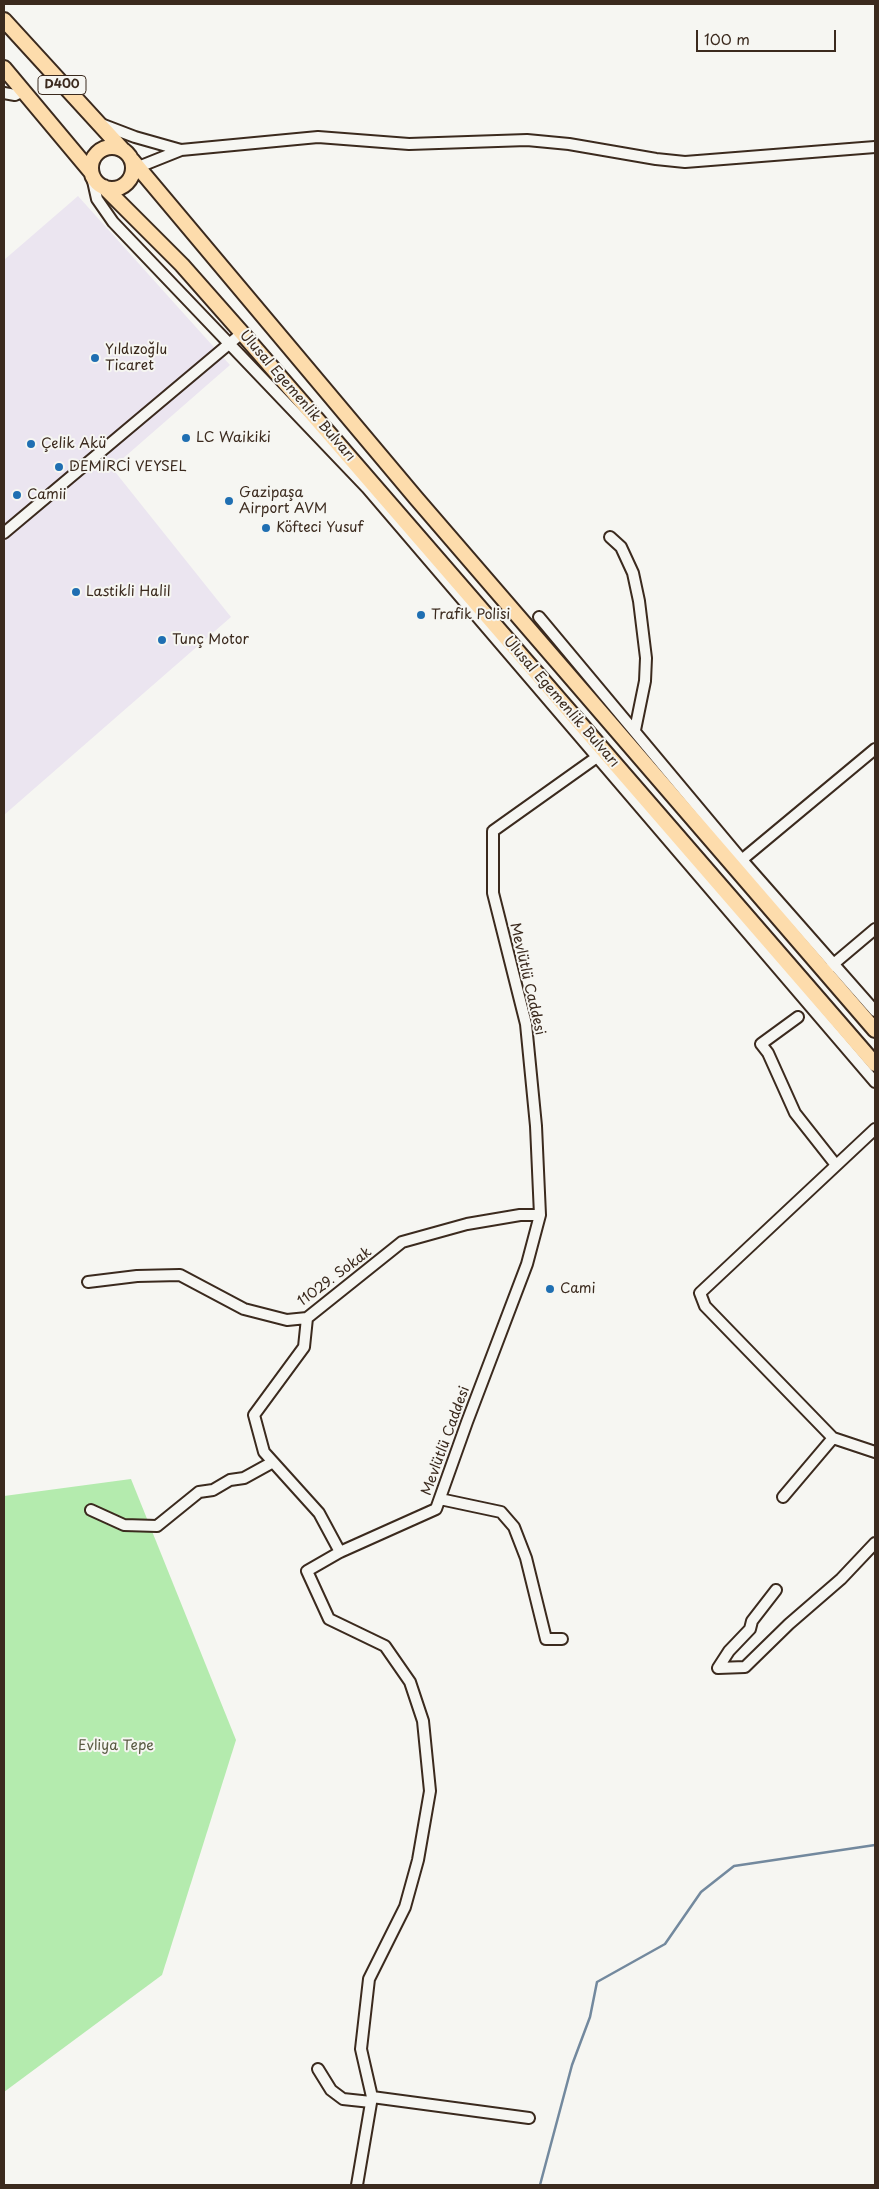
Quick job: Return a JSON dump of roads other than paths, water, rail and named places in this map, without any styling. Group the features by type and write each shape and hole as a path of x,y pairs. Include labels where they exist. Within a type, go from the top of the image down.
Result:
{"highway":[{"name":"D400","path":"4,20 122,149"},
{"name":"D400","path":"4,68 91,172"},
{"path":"116,147 122,149 134,168 123,185 111,189 104,187 94,179 91,172 92,159 101,149 116,147"},
{"name":"Ulusal Egemenlik Bulvarı","path":"134,168 416,498 830,967 875,1030"},
{"name":"Ulusal Egemenlik Bulvarı","path":"104,187 182,265 242,333 382,500 601,754 875,1064"}],"street":[{"path":"4,93 15,95 23,91"},
{"path":"96,121 135,138 181,150"},
{"path":"134,168 181,150 318,136 410,144 527,140 569,144 685,162 875,147"},
{"path":"91,172 93,190 105,212 228,344 382,500"},
{"path":"4,533 242,333"},
{"path":"610,537 621,547 633,573 639,601 646,658 645,681 635,730"},
{"path":"539,616 635,730 739,863 875,748"},
{"path":"601,754 875,1082"},
{"name":"Mevlütlü Caddesi","path":"358,2185 372,2100 361,2049 369,1979 405,1907 418,1860 430,1791 423,1721 410,1682 386,1646 329,1620 307,1571 340,1552 436,1509 528,1264 540,1215 536,1126 526,1024 493,893 493,831 601,754"},
{"path":"875,929 830,967 875,1011"},
{"path":"798,1017 761,1044 768,1053 795,1113 836,1165"},
{"path":"875,1129 700,1293 705,1306 833,1438 875,1452"},
{"name":"11029. Sokak","path":"88,1282 137,1276 180,1275 244,1309 287,1320 307,1318 402,1242 467,1224 520,1214 540,1215"},
{"path":"307,1318 304,1347 254,1415 264,1452 320,1513 340,1552"},
{"path":"783,1497 833,1438"},
{"path":"91,1510 124,1525 157,1526 199,1492 213,1490 230,1480 244,1478 273,1462"},
{"path":"440,1499 501,1512 514,1527 526,1558 546,1639 562,1638"},
{"path":"776,1590 752,1621 750,1629 729,1651 718,1668 745,1667 875,1543"},
{"path":"318,2069 331,2090 343,2099 372,2100 529,2118"}],"waterway":[{"path":"540,2185 572,2065 590,2017 597,1982 665,1944 701,1892 734,1866 875,1845"}],"place":[{"name":"Yıldızoğlu Ticaret","path":"95,358"},
{"name":"LC Waikiki","path":"186,438"},
{"name":"Çelik Akü","path":"31,444"},
{"name":"DEMİRCİ VEYSEL","path":"59,467"},
{"name":"Camii","path":"17,495"},
{"name":"Gazipaşa Airport AVM","path":"229,501"},
{"name":"Köfteci Yusuf","path":"266,528"},
{"name":"Lastikli Halil","path":"76,592"},
{"name":"Trafik Polisi","path":"421,615"},
{"name":"Tunç Motor","path":"162,640"},
{"name":"Cami","path":"550,1289"}],"park label":[{"name":"Evliya Tepe","path":"116,1746"}]}
